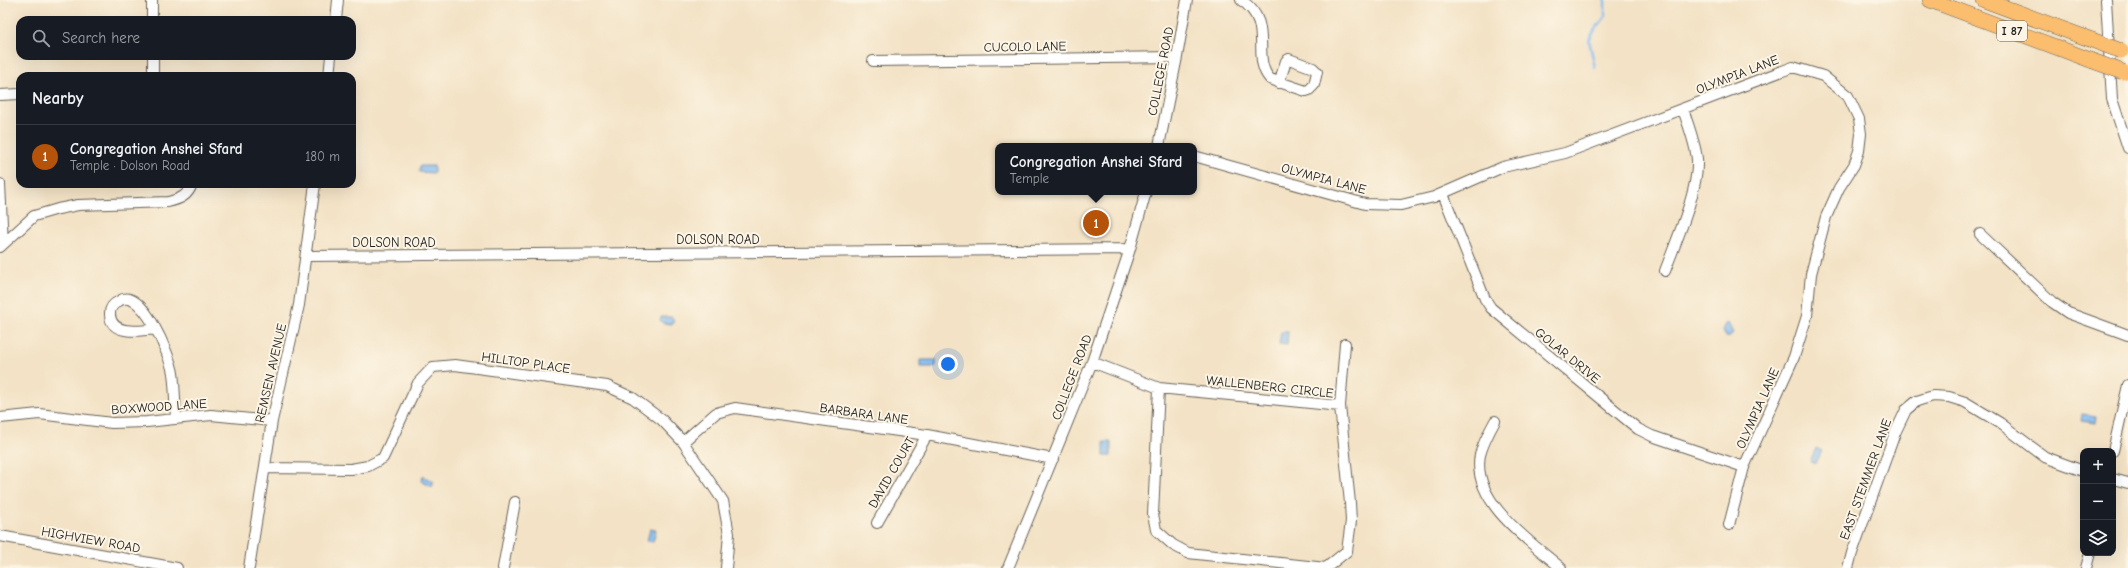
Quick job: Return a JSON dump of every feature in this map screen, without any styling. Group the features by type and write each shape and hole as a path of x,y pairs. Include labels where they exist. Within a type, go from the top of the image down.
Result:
{"highway":[{"name":"I 87","path":"1930,0 2125,73"},
{"name":"I 87","path":"1984,0 2125,52"}],"street":[{"path":"152,0 152,16"},
{"path":"336,16 338,0"},
{"name":"COLLEGE ROAD","path":"1160,143 1177,57 1186,0"},
{"path":"1241,0 1251,8 1258,19 1265,72 1270,79 1279,83"},
{"path":"2106,0 2112,99 2128,148"},
{"name":"CUCOLO LANE","path":"873,61 1177,57"},
{"path":"152,60 153,72"},
{"path":"329,72 331,60"},
{"name":"OLYMPIA LANE","path":"1197,157 1365,204 1401,205 1443,194 1504,167 1565,153 1793,67 1823,76 1848,96 1859,119 1861,134 1859,151 1854,165 1839,188 1826,218 1811,274 1807,316 1794,357 1744,467 1729,525"},
{"path":"0,96 16,94"},
{"path":"1665,271 1687,210 1696,174 1697,159 1683,109"},
{"path":"0,184 2,246"},
{"path":"2,246 18,229 34,216 78,205 168,202 182,198 191,188"},
{"name":"REMSEN AVENUE","path":"249,568 266,468 272,421 299,305 314,188"},
{"name":"GOLAR DRIVE","path":"1443,194 1490,308 1638,429 1652,436 1744,467"},
{"name":"COLLEGE ROAD","path":"1008,568 1092,362 1130,249 1145,195"},
{"path":"1980,234 2052,302 2068,312 2128,335"},
{"name":"DOLSON ROAD","path":"306,256 1130,249"},
{"path":"155,329 164,346 173,374 176,419"},
{"path":"1340,406 1345,344"},
{"name":"WALLENBERG CIRCLE","path":"1092,362 1159,388 1340,406 1351,521 1347,550 1326,568 1188,553 1173,546 1156,530 1154,514 1159,388"},
{"name":"HILLTOP PLACE","path":"266,468 351,469 368,466 383,458 418,383 433,367 455,365 606,386 633,398 662,420 683,442 723,501 729,534 726,568"},
{"path":"2114,448 2128,385"},
{"name":"EAST STEMMER LANE","path":"1848,568 1895,433 1906,410 1917,401 1933,396 1949,397 1964,402 2000,423 2045,457 2080,470"},
{"name":"BARBARA LANE","path":"683,442 716,413 735,408 927,435 1053,459"},
{"name":"BOXWOOD LANE","path":"0,418 39,414 112,423 211,415 272,421"},
{"path":"1495,421 1480,455 1479,468 1483,484 1494,507 1549,564 1561,568"},
{"name":"DAVID COURT","path":"877,523 927,435"},
{"path":"2116,480 2128,483"},
{"path":"503,568 515,502"},
{"name":"HIGHVIEW ROAD","path":"0,536 177,568"},
{"path":"2086,568 2089,556"}],"water":[{"path":"420,166 434,166 434,173 419,172"},
{"path":"661,317 672,317 674,321 672,324 663,323 660,321"},
{"path":"1728,323 1733,333 1730,337 1726,337 1723,330"},
{"path":"1281,332 1288,332 1287,345 1279,344"},
{"path":"920,360 936,360 936,367 920,367"},
{"path":"2082,414 2096,416 2095,423 2081,421"},
{"path":"1104,442 1111,442 1111,456 1104,456"},
{"path":"1816,448 1822,451 1816,463 1810,461"},
{"path":"423,476 434,482 432,487 421,481"},
{"path":"650,529 656,530 653,542 647,541"}],"waterway":[{"path":"1595,68 1589,40 1605,17 1605,0"}],"place":[{"name":"Congregation Anshei Sfard","path":"1096,223"}]}
